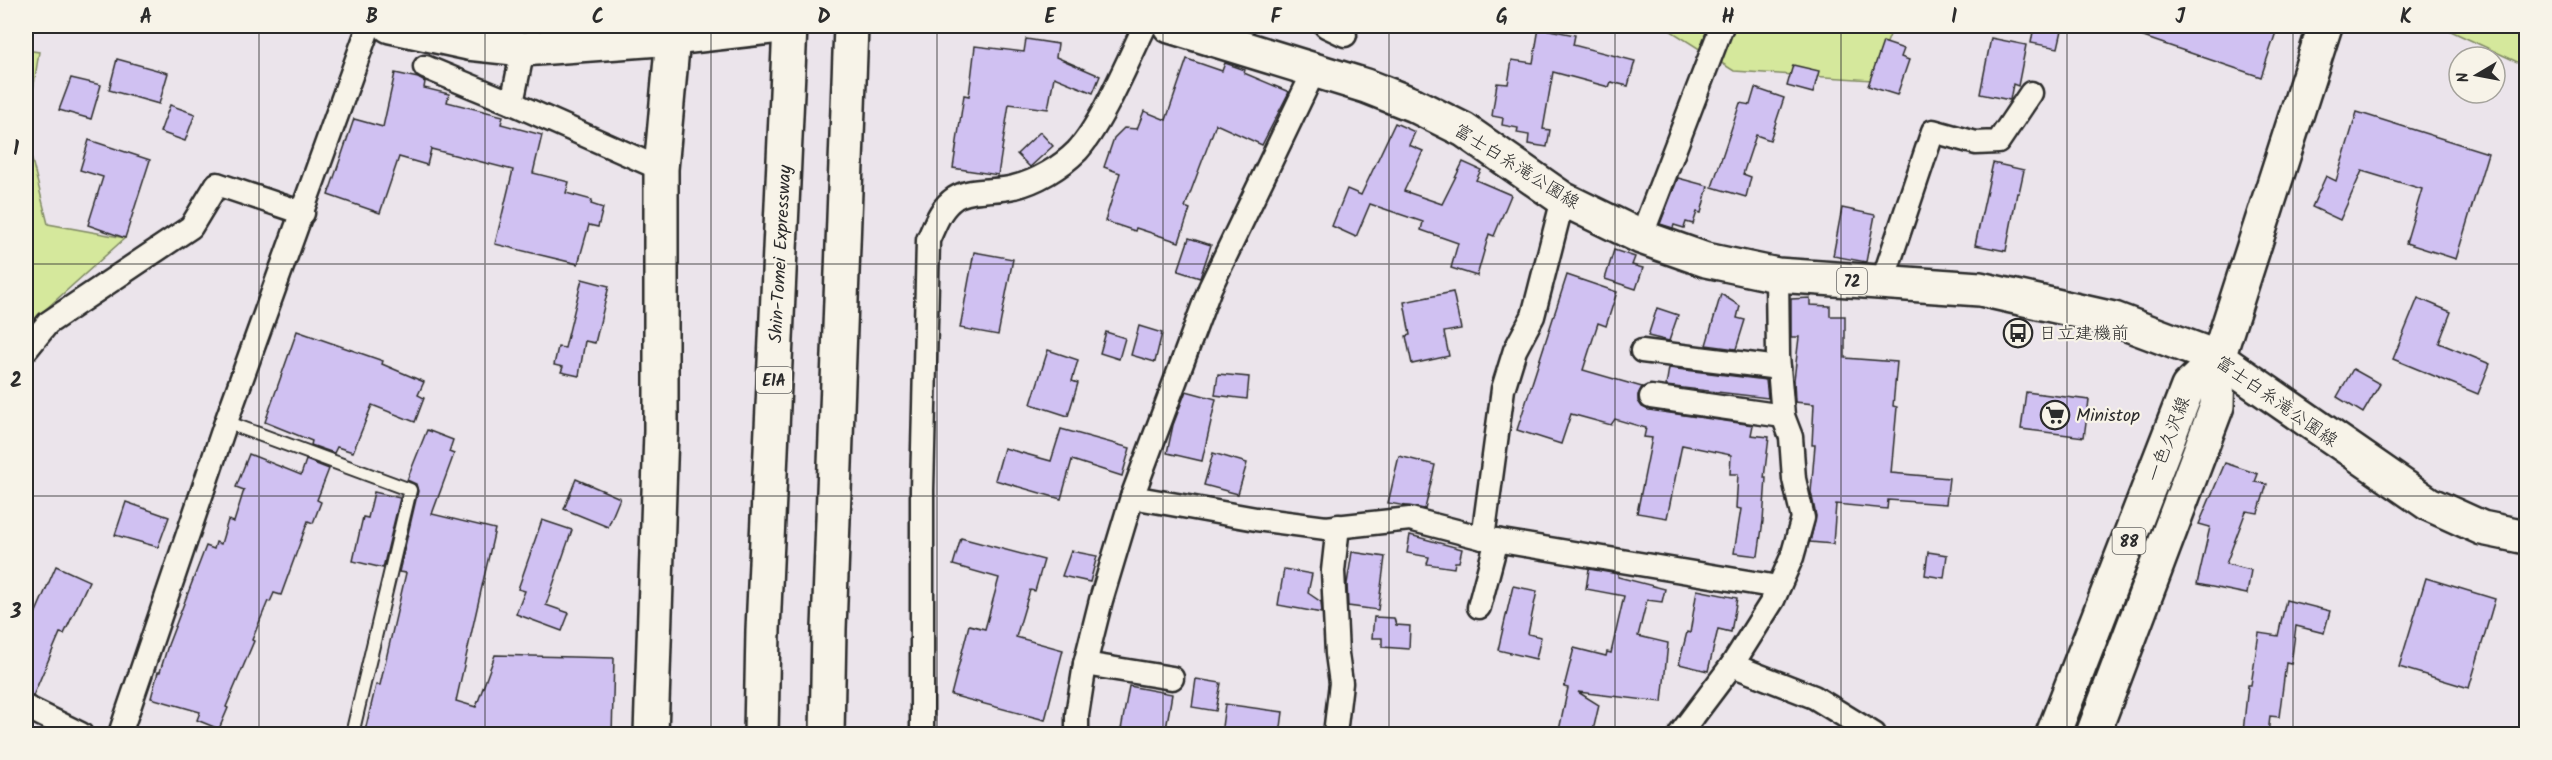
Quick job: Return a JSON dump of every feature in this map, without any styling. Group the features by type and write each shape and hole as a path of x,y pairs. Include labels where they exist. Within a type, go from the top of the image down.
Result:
{"main road":[{"path":"390,26 432,30 468,42 523,49 674,32 711,34 780,26"},
{"name":"Shin-Tomei Expressway","path":"761,735 790,26"},
{"path":"827,735 851,26"},
{"name":"富士白糸滝公園線","path":"1170,26 1315,69 1414,105 1464,130 1563,199 1641,237 1706,260 1777,274 1980,289 2114,319 2218,358 2429,504 2482,528 2526,537"},
{"path":"2218,358 2325,26"},
{"path":"651,735 661,431 661,169 674,32"},
{"name":"一色久沢線","path":"2054,735 2188,387 2218,358"},
{"name":"一色久沢線","path":"2093,735 2217,405 2218,358"}],"street":[{"path":"120,735 226,422 369,26"},
{"path":"922,735 922,490 928,240 940,213 956,198 978,192 1013,188 1032,181 1054,169 1078,150 1098,119 1145,26"},
{"path":"1641,237 1722,26"},
{"path":"512,102 523,49"},
{"path":"425,67 512,102 661,169"},
{"path":"1077,735 1077,715 1085,664 1101,600 1132,497 1210,288 1315,69"},
{"path":"1882,283 1933,131 1976,143 1998,142 2031,93"},
{"path":"26,350 48,323 191,227 217,184 303,213"},
{"path":"1479,607 1490,539 1503,389 1515,350 1533,316 1563,199"},
{"path":"1680,735 1732,665 1773,600 1792,556 1803,518 1794,479 1791,437 1783,416 1779,368 1777,274"},
{"path":"1642,351 1779,368"},
{"path":"1651,397 1783,416"},
{"path":"1132,497 1256,519 1326,528 1410,519 1490,539 1778,587"},
{"path":"1335,735 1341,683 1333,571 1338,526"},
{"path":"1085,664 1172,678"},
{"path":"1732,665 1815,697 1874,735"},
{"path":"26,707 81,735"}],"lane":[{"path":"226,422 410,490 352,735"}],"green space":[{"path":"1654,26 1947,26 1892,30 1872,80 1734,71 1665,27"},
{"path":"2440,26 2526,26 2526,66 2507,57 2507,45 2481,45"},
{"path":"26,50 39,52 26,136"},
{"path":"26,136 48,224 125,238 26,327"}],"building":[{"path":"2034,26 2063,26 2058,48 2031,43"},
{"path":"2121,26 2278,26 2261,77 2120,29"},
{"path":"1539,28 1575,35 1573,45 1635,61 1628,86 1611,82 1609,87 1553,72 1543,129 1550,130 1547,147 1528,144 1529,135 1517,133 1518,128 1502,125 1503,118 1492,116 1497,83 1508,84 1512,60 1533,63"},
{"path":"1991,38 2026,45 2018,86 2013,84 2010,100 1980,94"},
{"path":"1026,39 1058,44 1056,57 1100,76 1093,93 1054,77 1048,109 1009,104 998,175 953,168 964,95 969,96 975,46 1024,52"},
{"path":"1883,42 1904,49 1901,57 1909,60 1897,95 1868,86"},
{"path":"117,59 168,73 159,104 109,90"},
{"path":"1187,59 1222,71 1225,63 1245,70 1244,73 1289,92 1262,145 1216,124 1185,207 1190,209 1179,242 1105,221 1120,173 1104,167 1114,138 1124,128 1137,129 1144,111 1166,120"},
{"path":"1793,65 1819,71 1813,93 1787,86"},
{"path":"395,73 418,78 425,82 424,88 449,94 447,102 503,116 501,124 542,135 533,173 569,182 566,193 592,200 591,204 603,208 598,227 589,225 578,264 495,244 513,170 431,149 427,165 399,157 380,213 328,195 354,119 383,127"},
{"path":"71,78 101,85 91,119 59,110"},
{"path":"1755,88 1784,98 1770,140 1756,135 1743,174 1751,177 1746,197 1712,187 1740,103 1750,105"},
{"path":"170,105 195,114 185,141 160,132"},
{"path":"2357,112 2488,153 2456,259 2406,243 2422,189 2362,171 2340,220 2312,207 2326,176 2336,181"},
{"path":"1395,123 1415,132 1409,145 1423,151 1404,191 1442,204 1463,162 1481,170 1476,180 1511,195 1494,236 1489,234 1477,276 1451,268 1458,243 1421,230 1423,222 1370,204 1356,237 1332,226 1347,189 1361,195"},
{"path":"1040,132 1053,146 1030,167 1017,154"},
{"path":"89,140 150,160 125,238 88,225 103,177 80,170"},
{"path":"1993,163 2024,170 2019,193 2017,193 2006,251 1975,245"},
{"path":"1678,178 1708,186 1701,213 1697,212 1693,224 1686,222 1684,228 1674,225 1673,228 1660,224"},
{"path":"1842,208 1875,215 1866,262 1833,256"},
{"path":"1189,238 1211,245 1200,278 1178,271"},
{"path":"1614,250 1635,257 1632,265 1643,268 1636,289 1605,279"},
{"path":"974,252 1013,259 998,335 960,328"},
{"path":"1567,275 1617,292 1606,326 1598,323 1583,370 1642,387 1638,401 1642,407 1649,410 1753,425 1751,435 1769,437 1758,556 1734,553 1741,509 1736,508 1738,474 1730,474 1731,455 1682,445 1667,518 1637,513 1652,438 1644,437 1646,428 1615,419 1611,425 1571,414 1561,444 1517,430"},
{"path":"582,279 609,286 595,343 585,341 579,376 561,372 563,367 554,365 558,347 565,348"},
{"path":"1453,292 1461,329 1444,332 1449,356 1412,364 1406,336 1410,335 1404,302"},
{"path":"1721,294 1740,306 1737,318 1745,320 1736,349 1706,345"},
{"path":"1810,298 1810,305 1830,306 1830,316 1845,316 1845,358 1897,362 1893,406 1897,407 1891,473 1949,478 1946,504 1888,500 1887,509 1836,504 1833,544 1810,542 1816,516 1811,492 1815,445 1812,445 1814,404 1795,402 1794,380 1799,337 1791,337 1791,299"},
{"path":"2418,298 2451,312 2439,343 2490,364 2478,394 2393,359"},
{"path":"1657,308 1678,315 1669,341 1648,336"},
{"path":"1139,326 1162,333 1155,362 1131,355"},
{"path":"297,331 383,361 382,364 424,382 418,395 424,398 415,422 372,405 353,452 337,447 334,453 311,445 312,441 265,422"},
{"path":"1106,332 1125,338 1119,359 1100,353"},
{"path":"1048,350 1078,360 1072,381 1078,383 1068,416 1031,404"},
{"path":"1669,368 1766,380 1768,398 1666,386"},
{"path":"2353,369 2380,384 2363,413 2337,397"},
{"path":"1218,374 1249,377 1247,399 1215,395"},
{"path":"1186,391 1216,399 1202,461 1167,453 1173,425"},
{"name":"Ministop","path":"2026,392 2089,400 2084,437 2021,429"},
{"path":"1061,429 1130,448 1122,476 1072,460 1061,499 995,480 1004,448 1051,461"},
{"path":"427,430 453,440 449,452 454,454 432,514 495,529 456,701 476,707 495,655 614,658 612,735 465,731 464,735 364,735 376,685 380,685 406,573 399,572 418,491 416,484 407,480"},
{"path":"1213,453 1247,463 1238,494 1204,485"},
{"path":"249,454 301,475 306,460 329,469 317,500 321,502 313,523 308,521 281,595 274,593 270,602 268,601 219,729 197,720 200,712 151,698 158,672 160,672 206,546 214,549 216,542 221,544 228,520 234,522 244,490 236,487"},
{"path":"1399,456 1435,465 1425,509 1388,503"},
{"path":"2225,463 2258,474 2255,482 2267,484 2258,513 2246,511 2226,564 2251,570 2247,594 2197,584 2210,527 2199,524"},
{"path":"576,479 620,498 608,527 564,509"},
{"path":"374,492 400,498 383,568 353,561 363,517 368,518"},
{"path":"126,502 169,517 158,547 115,535"},
{"path":"542,520 572,530 546,605 569,613 562,631 516,614 525,591 518,589"},
{"path":"1410,535 1462,549 1459,562 1455,562 1454,568 1427,564 1429,557 1407,553"},
{"path":"961,538 1044,560 1035,591 1030,590 1016,637 1063,650 1045,720 951,695 969,625 985,629 999,578 953,565"},
{"path":"1071,551 1097,556 1090,582 1062,576"},
{"path":"1352,552 1385,557 1378,610 1348,606 1347,584"},
{"path":"1928,552 1947,555 1944,578 1925,575"},
{"path":"56,566 89,581 64,634 60,633 33,696 26,694 26,635"},
{"path":"1284,569 1312,574 1308,593 1321,602 1322,613 1278,605"},
{"path":"1589,569 1618,574 1618,577 1665,589 1662,602 1647,600 1638,636 1668,643 1662,702 1578,692 1599,705 1592,735 1558,735 1568,688 1564,687 1574,648 1606,656 1607,652 1611,653 1624,596 1586,589"},
{"path":"2426,578 2495,599 2469,688 2399,667"},
{"path":"1513,586 1537,591 1528,634 1541,637 1536,659 1498,650"},
{"path":"1697,590 1737,598 1731,632 1718,629 1708,671 1679,664 1687,632 1690,633"},
{"path":"2286,600 2330,611 2324,633 2296,626 2291,664 2286,663 2279,717 2270,716 2268,735 2243,732 2248,685 2251,685 2259,633 2278,636"},
{"path":"1374,617 1394,618 1396,625 1410,626 1409,649 1382,647 1382,638 1372,638"},
{"path":"1196,679 1221,683 1216,711 1192,707"},
{"path":"1129,686 1172,694 1165,735 1120,735"},
{"path":"1225,704 1283,712 1280,735 1221,735"}],"place":[{"name":"日立建機前","path":"2018,333"},
{"name":"Ministop","path":"2055,415"}]}
